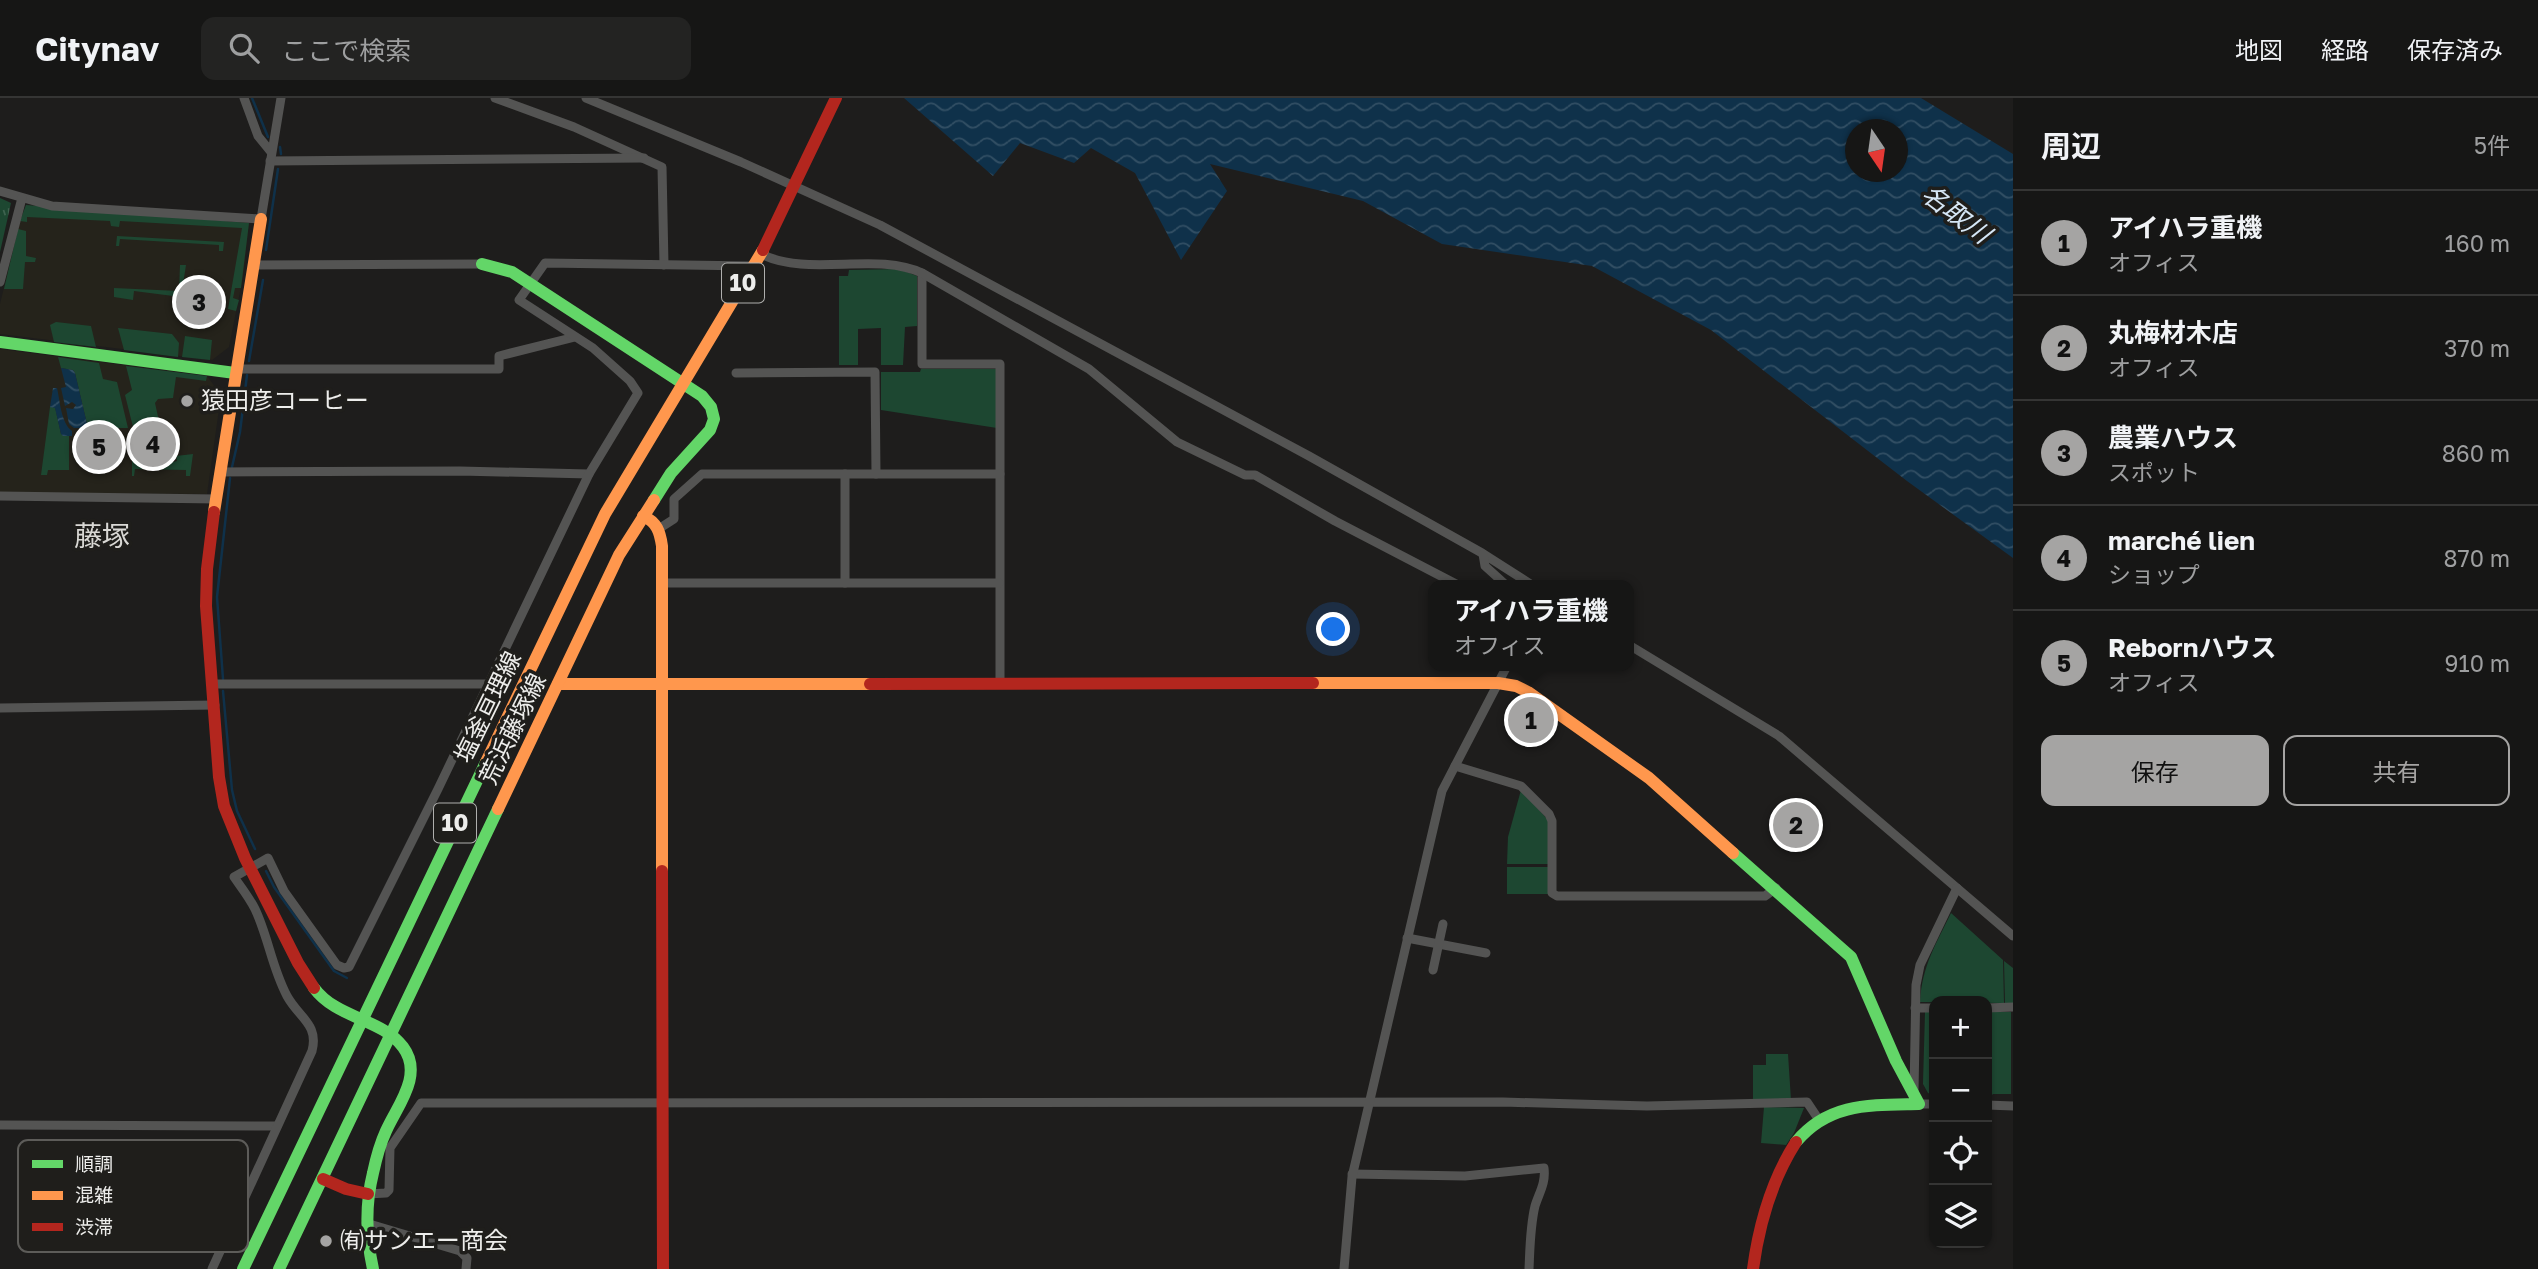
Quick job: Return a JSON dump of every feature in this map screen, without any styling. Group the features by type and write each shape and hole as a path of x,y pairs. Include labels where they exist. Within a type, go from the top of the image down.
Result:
{"street":[{"path":"244,98 258,136 270,157"},
{"path":"281,98 216,499 206,591 206,618 223,800 228,818 278,922 317,992 336,1009 384,1032 400,1043 407,1053 411,1067 410,1082 382,1139 368,1194 367,1242 373,1269"},
{"path":"495,98 574,127 662,167 664,265"},
{"path":"586,98 797,182 1309,456 1524,580"},
{"name":"10","path":"797,182 836,98"},
{"path":"270,157 644,158"},
{"name":"塩釜亘理線","path":"243,1269 605,514 761,254 797,182"},
{"path":"0,191 52,206 261,219"},
{"path":"0,282 22,198"},
{"path":"761,254 776,261 905,265 922,272 1089,369 1177,442 1245,475 1255,475 1335,521 1448,580"},
{"path":"255,265 482,264 512,272 682,384"},
{"path":"248,1190 315,1040 313,1029 292,1005 282,986 255,910 234,877 268,858 284,891 337,965 349,967 589,474 638,393 630,381 593,348 519,300 545,264 754,266"},
{"path":"922,272 922,364 1000,364 1000,684"},
{"path":"0,342 235,371 499,369 499,356 575,337"},
{"path":"736,373 875,372 876,474"},
{"name":"荒浜藤塚線","path":"279,1269 619,555 671,473 710,430 714,419 711,407 702,396 682,384"},
{"path":"220,472 460,471 589,474"},
{"path":"660,528 674,519 674,499 702,474 1000,474"},
{"path":"845,474 845,583"},
{"path":"0,496 216,499"},
{"path":"643,516 660,528 663,583 663,1269"},
{"path":"1483,554 1485,566 1500,580"},
{"path":"663,583 999,583"},
{"path":"1634,648 1779,736 2013,936"},
{"path":"1343,1269 1352,1174 1442,791 1504,671"},
{"path":"558,684 1498,683 1516,686 1649,778 1851,957 1896,1061 1916,1099"},
{"path":"213,684 489,684"},
{"path":"0,708 215,705"},
{"path":"1455,766 1521,786 1549,814 1552,821 1552,893 1557,896 1765,896 1776,888"},
{"path":"1916,1099 1915,1008 1920,965 1957,888"},
{"path":"1433,970 1443,923"},
{"path":"1407,939 1486,953"},
{"path":"1992,1008 2013,1007"},
{"path":"1915,1008 1929,1008"},
{"path":"1753,1269 1762,1220 1776,1182 1795,1142 1809,1127 1844,1110 1916,1099 1929,1103"},
{"path":"323,1179 346,1189 368,1194 386,1193 389,1190 390,1147 421,1103 1503,1102 1647,1106 1807,1102 1819,1120"},
{"path":"1992,1105 2013,1105"},
{"path":"0,1125 277,1126"},
{"path":"1352,1174 1465,1176 1544,1168 1542,1191 1536,1204 1532,1227 1529,1269"},
{"path":"366,1223 460,1251 467,1258 466,1269"},
{"path":"212,1269 220,1252"}],"shaded area":[{"path":"26,205 249,223 243,277 229,347 212,360 0,334 0,304"},
{"path":"0,349 207,376 221,395 207,494 0,493"}],"green space":[{"path":"0,198 11,203 0,252"},
{"path":"26,205 249,223 241,288 235,288 233,298 239,300 236,311 228,309 242,228 120,221 119,227 111,226 110,221 27,217 27,222 20,221"},
{"path":"18,229 26,231 26,256 36,258 35,262 25,262 23,289 4,289"},
{"path":"117,236 224,242 223,251 219,251 219,245 120,239 119,246 116,246"},
{"path":"180,265 186,265 181,297 134,291 133,300 114,297 114,288 179,291"},
{"path":"899,269 917,276 917,326 905,327 903,365 881,365 881,328 858,329 858,365 839,365 839,276 848,276 849,270"},
{"path":"56,322 91,326 96,347 54,342 50,325"},
{"path":"118,328 172,334 179,343 178,357 124,350"},
{"path":"185,336 212,340 210,360 182,357"},
{"path":"58,357 99,363 103,379 117,382 128,428 88,428 75,373 73,370 61,368"},
{"path":"126,366 207,376 206,381 176,377 173,398 158,399 155,403 159,421 133,427 125,395 132,390"},
{"path":"921,369 997,369 997,428 881,410 881,372 920,372"},
{"path":"50,407 55,407 61,434 69,436 69,470 48,470 47,475 41,475"},
{"path":"138,442 143,461 163,457 165,464 177,461 176,456 193,454 190,476 186,476 186,470 135,469 132,476 132,443"},
{"path":"1521,790 1548,820 1549,864 1507,864 1508,837"},
{"path":"1507,867 1549,867 1549,894 1507,894"},
{"path":"1951,913 2003,960 2004,1003 1992,1003 1992,996 1929,996 1929,1002 1920,1002 1927,966"},
{"path":"2004,961 2013,968 2013,1003 2005,1003"},
{"path":"1925,1012 1929,1012 1929,1094 1923,1084"},
{"path":"1992,1012 2011,1012 2011,1094 1993,1094"},
{"path":"1766,1054 1788,1054 1791,1100 1753,1100 1753,1065 1766,1065"},
{"path":"1764,1107 1804,1108 1786,1145 1761,1143"}],"water":[{"name":"名取川","path":"904,98 1921,98 2013,154 2013,558 1907,481 1711,330 1592,266 1442,244 1363,201 1210,164 1227,191 1181,260 1135,173 1091,148 1074,163 1020,143 993,176"},
{"path":"61,368 73,370 75,373 88,428 74,428 69,424 66,408 73,409 76,405 72,402 65,406 61,388 66,387"},
{"path":"53,388 57,388 63,417 72,431 72,436 61,434 55,408 50,407"}],"waterway":[{"path":"252,98 268,137"},
{"path":"280,147 281,154"},
{"path":"266,250 278,169"},
{"path":"249,361 263,280"},
{"path":"232,467 240,432 247,375"},
{"path":"223,679 217,597 230,478"},
{"path":"223,691 232,790 237,811 255,849"},
{"path":"266,871 274,887 334,971 347,978"}],"traffic: fast":[{"path":"482,264 512,272 702,396 711,407 714,419 710,430 671,473 654,500"},
{"path":"0,342 235,373"},
{"path":"243,1269 486,762"},
{"path":"279,1269 498,809"},
{"path":"1733,853 1851,957 1896,1061 1919,1104 1852,1108 1823,1119 1796,1142"},
{"path":"314,988 346,1013 394,1037 409,1058 411,1068 407,1090 382,1141 370,1185 367,1221 373,1269"}],"traffic: slow":[{"path":"214,512 261,219"},
{"path":"486,762 605,514 763,250"},
{"path":"498,809 619,555 654,500"},
{"path":"643,516 657,528 662,546 662,871"},
{"path":"1313,683 1498,683 1516,686 1649,778 1733,853"},
{"path":"558,684 870,684"}],"traffic: jam":[{"path":"763,250 836,98"},
{"path":"214,512 207,569 206,606 219,777 224,806 245,858 298,963 314,988"},
{"path":"870,684 1313,683"},
{"path":"662,871 663,1269"},
{"path":"1753,1269 1767,1203 1796,1142"},
{"path":"323,1179 346,1189 368,1194"}],"place":[{"name":"農業ハウス","path":"199,302"},
{"name":"猿田彦コーヒー","path":"187,401"},
{"name":"marché lien","path":"153,444"},
{"name":"Rebornハウス","path":"99,447"},
{"name":"アイハラ重機","path":"1531,720"},
{"name":"丸梅材木店","path":"1796,825"},
{"name":"㈲サンエー商会","path":"326,1241"}],"district":[{"name":"藤塚","path":"102,536"}]}
